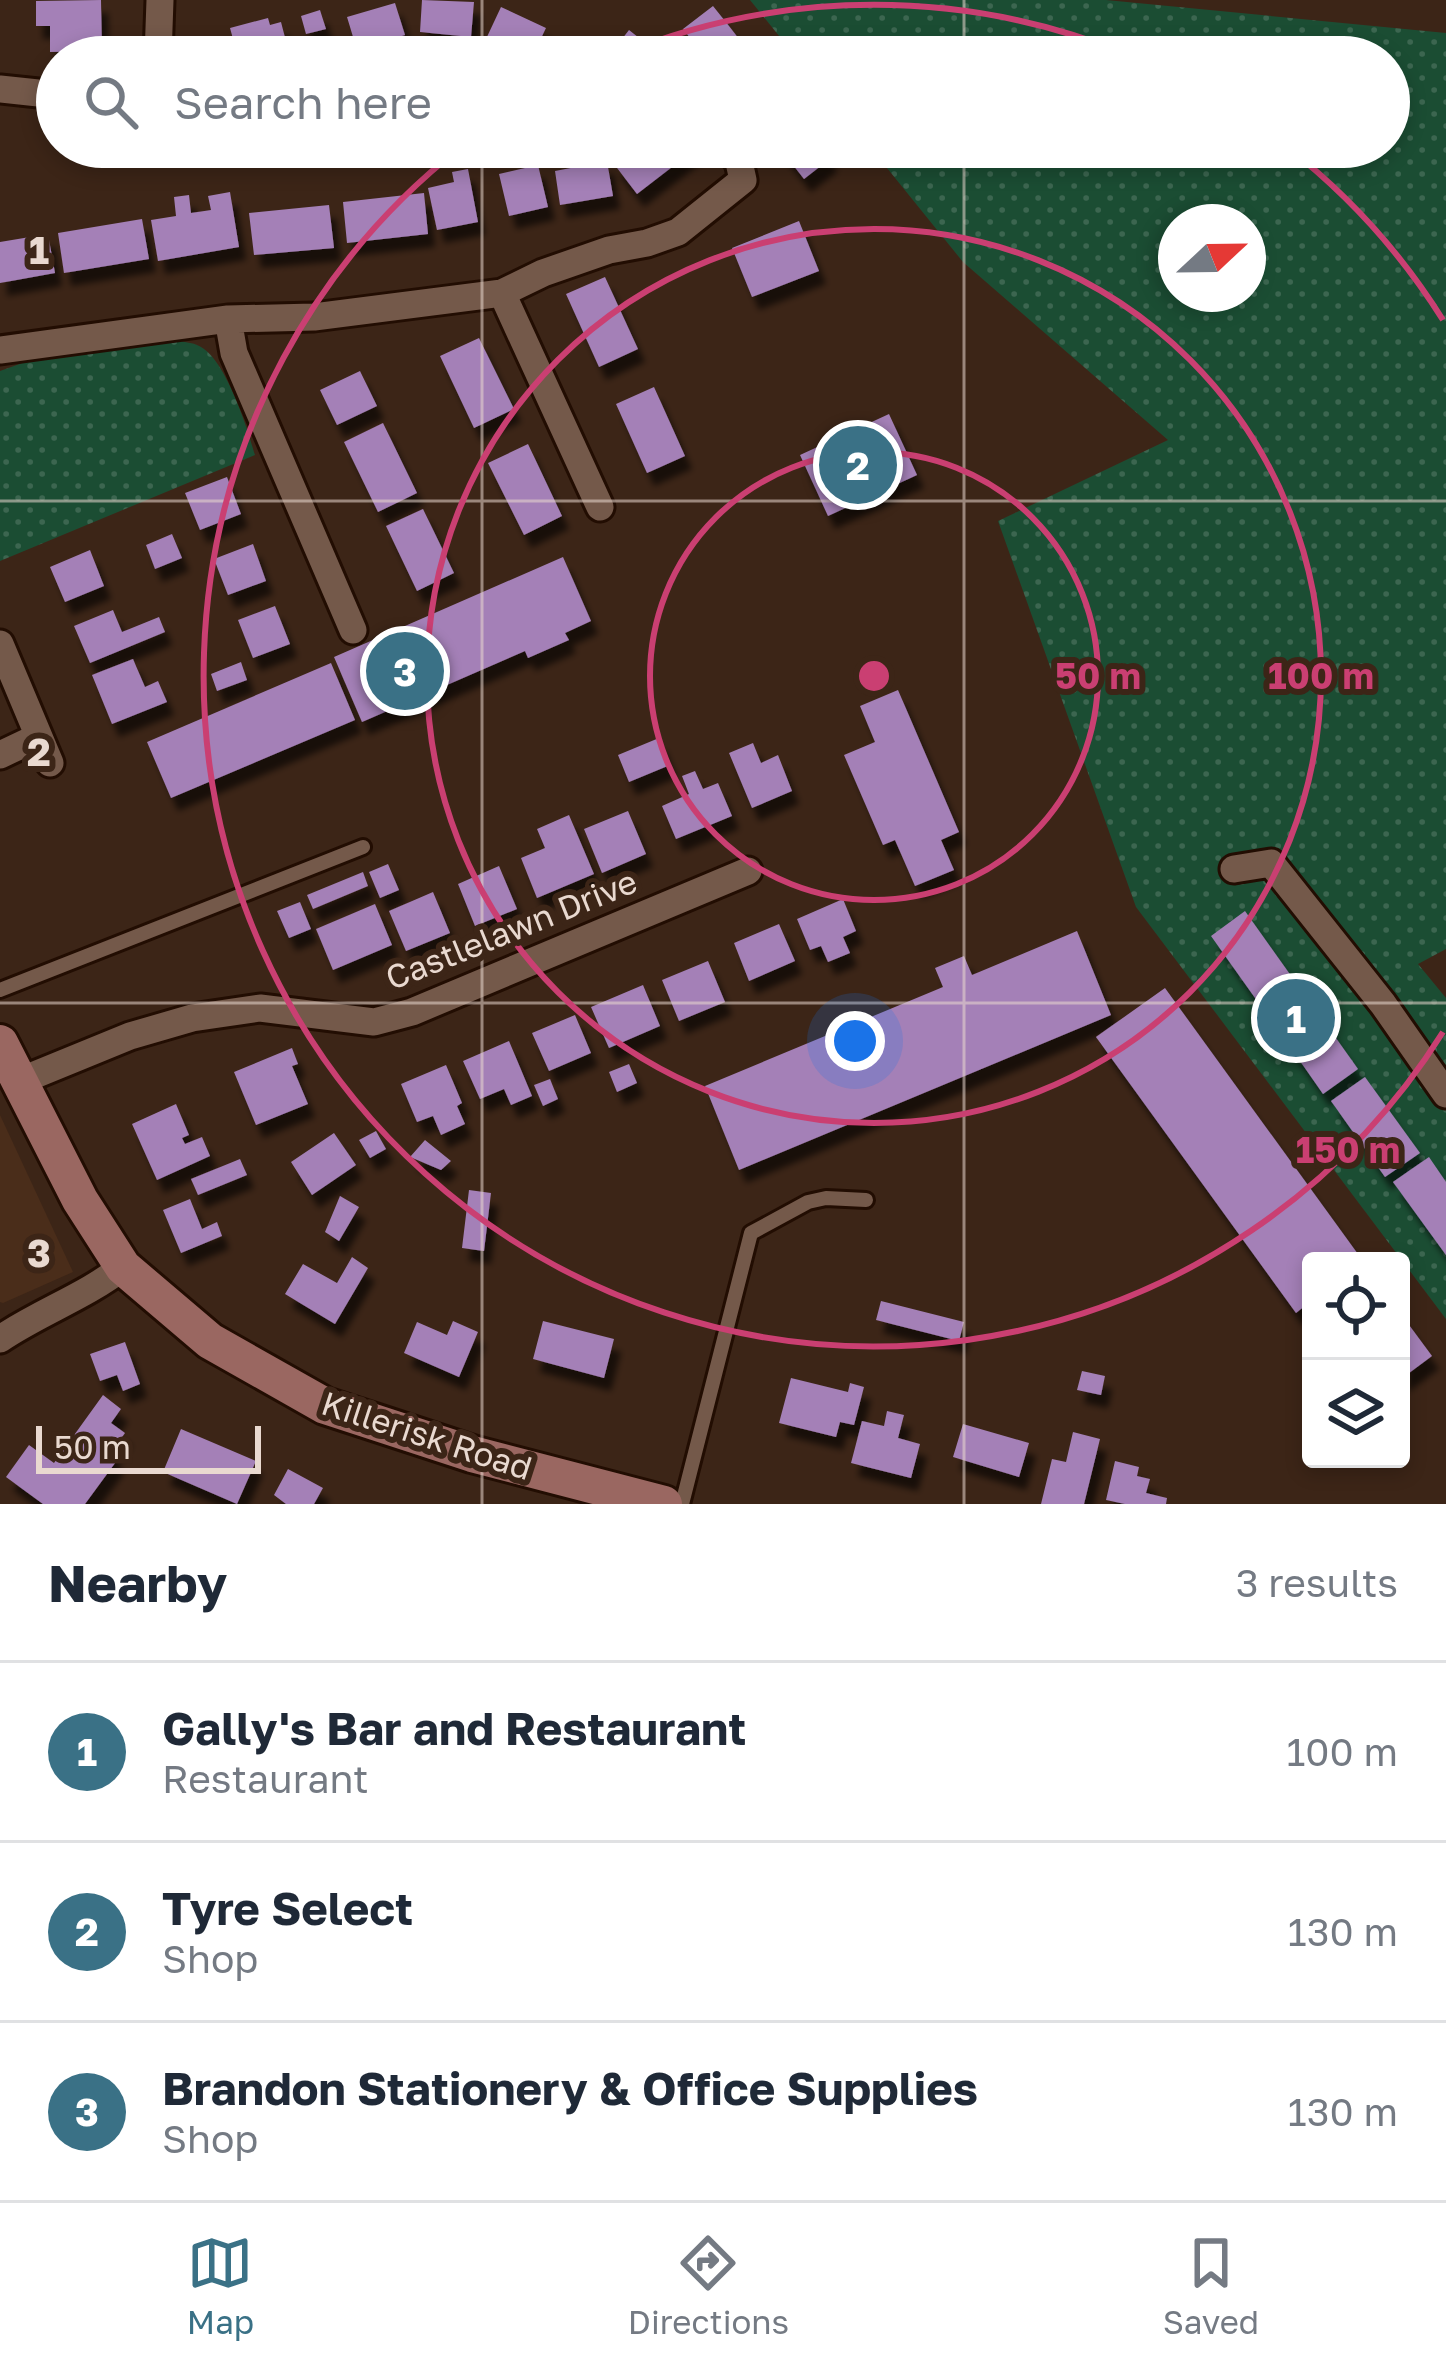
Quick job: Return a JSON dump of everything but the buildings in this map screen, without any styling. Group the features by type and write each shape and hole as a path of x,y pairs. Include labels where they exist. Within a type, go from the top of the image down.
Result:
{"main road":[{"name":"Killerisk Road","path":"0,1043 80,1200 123,1267 210,1341 325,1406 472,1454 664,1504"}],"street":[{"path":"160,0 161,36"},
{"path":"0,89 36,92"},
{"path":"0,350 228,320 314,316 502,293 609,250 678,232 742,181 740,168"},
{"path":"502,293 600,507"},
{"path":"228,320 234,353 353,630"},
{"path":"0,644 50,763"},
{"path":"0,755 38,737"},
{"path":"1234,868 1271,863 1383,1004 1446,1094"},
{"name":"Castlelawn Drive","path":"20,1081 130,1036 192,1018 260,1008 374,1022 412,1012 748,871"},
{"path":"0,1339 94,1289 123,1267"}],"lane":[{"path":"0,990 363,848"},
{"path":"682,1504 751,1233 808,1202 866,1200"}],"shaded area":[{"path":"0,1115 73,1272 3,1303 0,1302"}],"green space":[{"path":"750,0 1106,0 1446,33 1446,949 1418,964 1446,998 1446,1319 1410,1271 1410,1252 1396,1252 1136,907 998,521 1168,440 963,262 887,168 1410,168 1410,36 779,36"},
{"path":"181,341 201,347 219,366 255,455 0,561 0,371 28,361"}],"place":[{"name":"Tyre Select","path":"858,465"},
{"name":"Brandon Stationery & Office Supplies","path":"405,671"},
{"name":"Gally's Bar and Restaurant","path":"1296,1018"}]}
